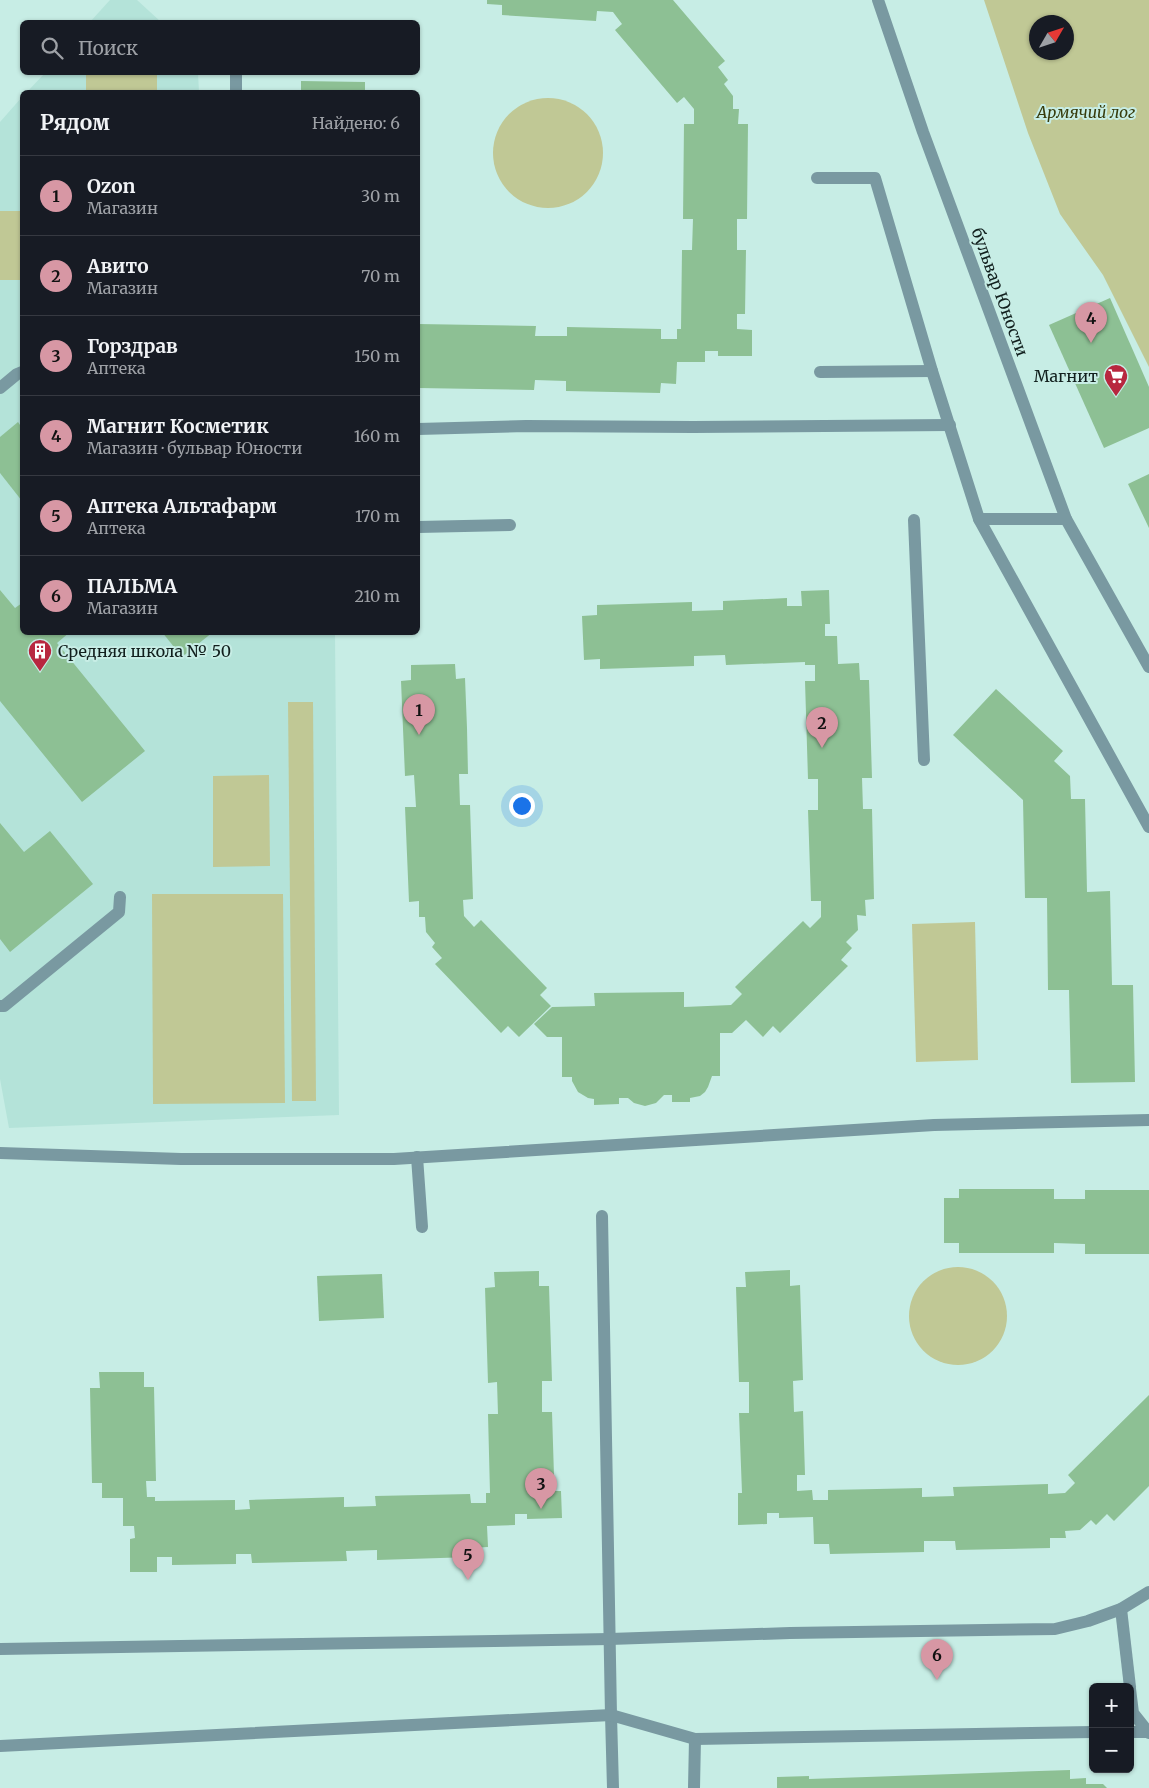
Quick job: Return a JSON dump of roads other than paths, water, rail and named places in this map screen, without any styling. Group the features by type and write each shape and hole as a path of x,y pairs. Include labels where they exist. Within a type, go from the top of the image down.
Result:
{"street":[{"name":"бульвар Юности","path":"878,0 923,132 1066,519 1149,667"},
{"path":"236,75 236,90"},
{"path":"817,178 875,178 932,371 980,519 1149,827"},
{"path":"820,372 932,371"},
{"path":"0,388 20,373"},
{"path":"420,429 526,426 950,425"},
{"path":"980,519 1066,519"},
{"path":"914,520 924,760"},
{"path":"420,527 510,525"},
{"path":"0,1006 4,1006 119,912 120,897"},
{"path":"0,1153 180,1159 394,1159 934,1125 1149,1120"},
{"path":"417,1157 422,1227"},
{"path":"602,1216 610,1715 613,1788"},
{"path":"0,1649 610,1639 800,1633 1055,1629 1088,1622 1121,1609 1149,1592"},
{"path":"1121,1609 1129,1683"},
{"path":"1134,1714 1148,1732"},
{"path":"0,1746 610,1715 695,1739 1089,1732"},
{"path":"1134,1732 1148,1732"},
{"path":"694,1788 695,1739"}],"place":[{"name":"Магнит Косметик","path":"1091,343"},
{"name":"Магнит","path":"1116,397"},
{"name":"Средняя школа № 50","path":"40,672"},
{"name":"Ozon","path":"419,735"},
{"name":"Авито","path":"822,748"},
{"name":"Горздрав","path":"541,1509"},
{"name":"Аптека Альтафарм","path":"468,1580"},
{"name":"ПАЛЬМА","path":"937,1680"}],"park label":[{"name":"Армячий лог","path":"1086,112"}]}
